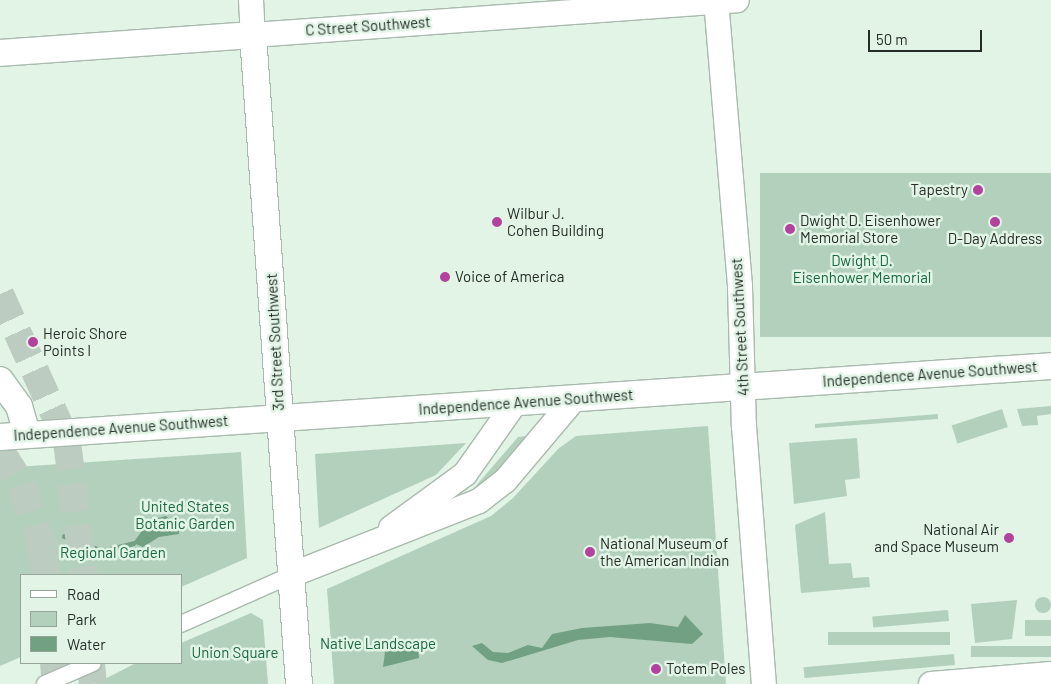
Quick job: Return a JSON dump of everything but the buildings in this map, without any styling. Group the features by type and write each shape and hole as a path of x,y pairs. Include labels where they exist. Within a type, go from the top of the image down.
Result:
{"main road":[{"name":"C Street Southwest","path":"0,53 253,35"},
{"name":"3rd Street Southwest","path":"253,35 299,684"},
{"path":"0,67 34,50"},
{"name":"Independence Avenue Southwest","path":"0,437 1051,366"},
{"path":"0,380 19,406 27,434"}],"street":[{"name":"3rd Street Southwest","path":"251,0 253,35"},
{"name":"C Street Southwest","path":"253,35 723,0"},
{"name":"4th Street Southwest","path":"723,0 744,387 764,684"},
{"path":"182,624 375,539 426,524 494,491 574,399"},
{"path":"375,539 465,474 516,403"},
{"path":"45,684 91,664"},
{"path":"932,684 1051,674"}],"green space":[{"name":"Dwight D. Eisenhower Memorial","path":"760,173 1051,173 1051,337 760,337"},
{"path":"1051,406 1051,414 1037,416 1038,425 1022,426 1017,409"},
{"path":"1002,409 1008,427 957,443 952,425"},
{"path":"938,414 938,419 815,428 815,424"},
{"name":"Native Landscape","path":"708,426 726,684 334,684 327,589 491,516 513,498 559,448 576,436"},
{"path":"526,436 530,440 500,474 469,494 518,437"},
{"path":"857,438 860,478 845,480 847,496 794,504 789,443"},
{"path":"466,443 436,475 319,528 315,454"},
{"path":"504,443 466,490 464,489"},
{"name":"United States Botanic Garden","path":"241,452 247,558 182,587 182,574 20,574 20,657 0,666 0,468"},
{"path":"825,512 829,564 851,563 853,578 869,577 870,587 801,593 795,525"},
{"path":"1043,597 1049,599 1051,605 1049,611 1043,613 1037,611 1035,605 1037,599"},
{"path":"1017,600 1012,639 975,643 971,604"},
{"path":"948,610 949,621 873,628 872,617"},
{"name":"Union Square","path":"251,613 263,620 268,684 95,684 134,664 182,664 182,643"},
{"path":"1025,620 1051,620 1051,636 1025,636"},
{"path":"828,632 950,632 950,645 828,645"},
{"path":"971,646 1051,646 1051,657 971,657"},
{"path":"954,654 955,665 805,678 804,667"}],"water":[{"path":"166,516 175,524 163,524 164,529 179,530 179,534 159,537 143,547 133,543 150,520"},
{"path":"685,615 703,634 692,644 610,637 578,640 502,663 488,660 472,646 482,643 493,652 508,653 528,645 542,648 552,634 582,628 650,623 678,627"},
{"path":"407,642 418,645 419,658 383,667 385,652"}],"waterway":[{"path":"64,536 102,551 133,543"}],"tunnel":[{"path":"0,294 67,442 84,574"},
{"path":"0,450 22,485 43,549 46,574"},
{"path":"54,664 56,684"},
{"path":"91,664 93,684"}],"place":[{"name":"Tapestry","path":"978,190"},
{"name":"Wilbur J. Cohen Building","path":"497,222"},
{"name":"D-Day Address","path":"995,222"},
{"name":"Dwight D. Eisenhower Memorial Store","path":"790,229"},
{"name":"Voice of America","path":"445,277"},
{"name":"Heroic Shore Points I","path":"33,342"},
{"name":"National Air and Space Museum","path":"1009,538"},
{"name":"National Museum of the American Indian","path":"590,552"},
{"name":"Totem Poles","path":"656,669"}],"park label":[{"name":"Regional Garden","path":"113,553"}]}
